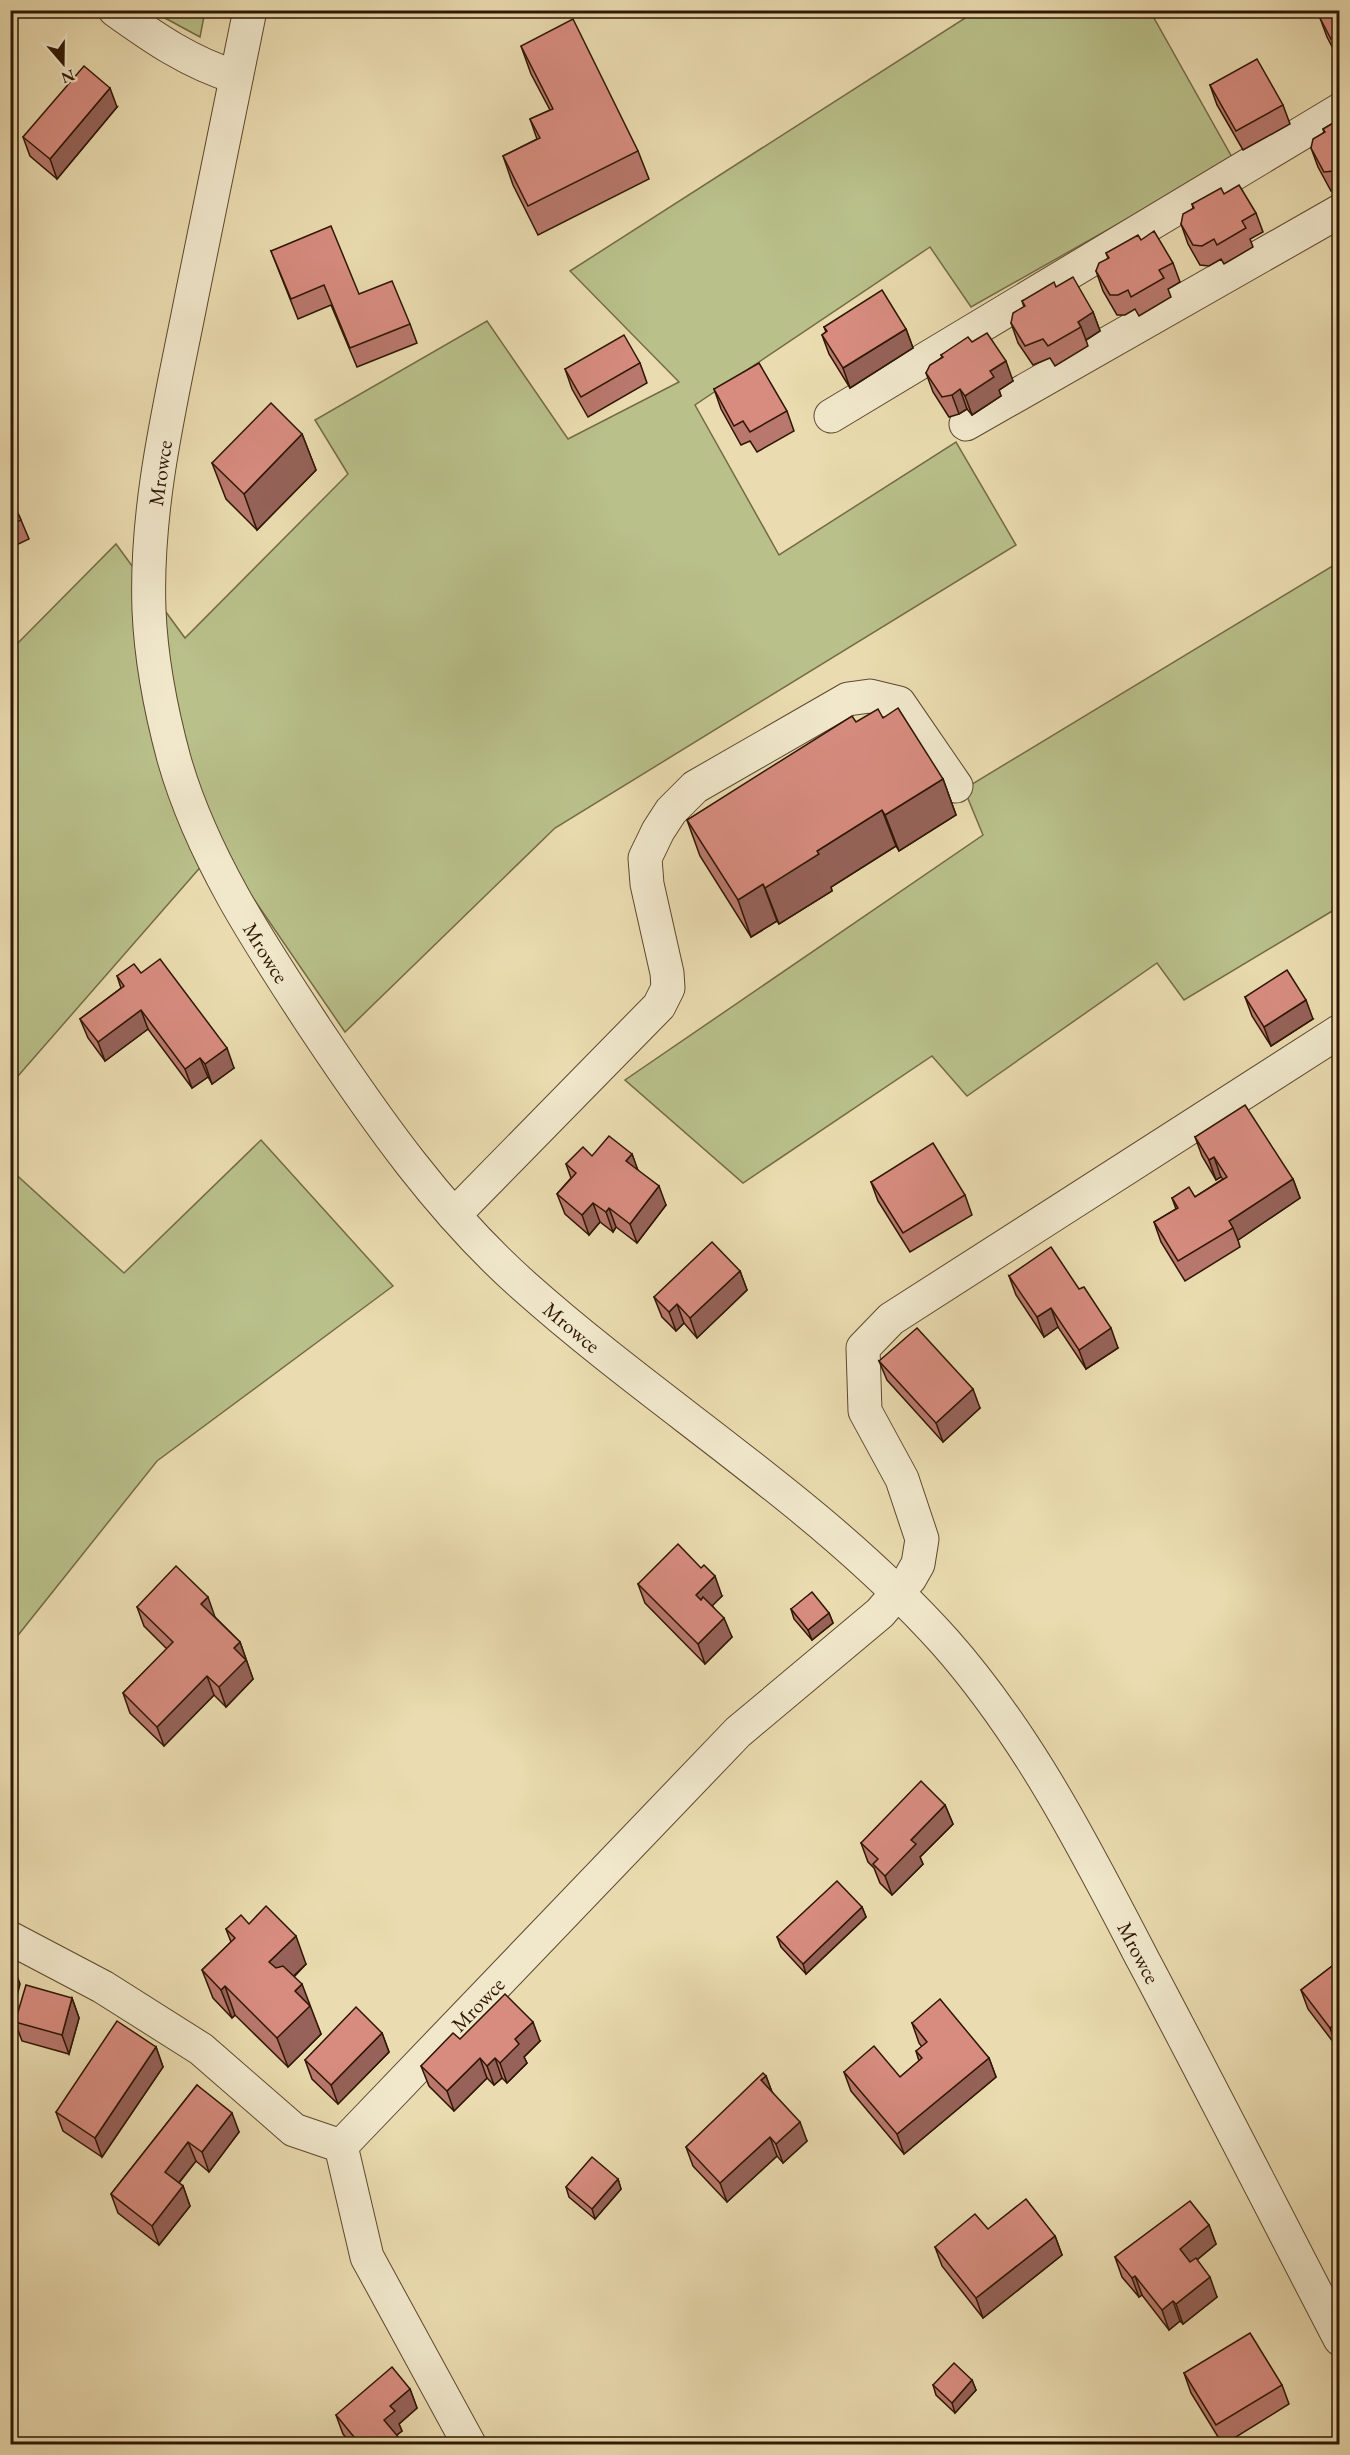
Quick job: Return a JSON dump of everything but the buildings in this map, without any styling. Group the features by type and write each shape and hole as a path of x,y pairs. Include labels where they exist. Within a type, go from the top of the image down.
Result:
{"street":[{"path":"114,10 185,57 212,70 237,77"},
{"name":"Mrowce","path":"250,10 169,410 155,501 150,559 149,611 161,701 173,754 188,801 212,854 244,914 361,1098 416,1172 453,1215 502,1265 571,1327 792,1497 899,1593 975,1678 1011,1726 1058,1801 1151,1974 1340,2339"},
{"path":"831,416 1340,110"},
{"path":"966,424 1340,212"},
{"path":"453,1215 659,1006 668,988 667,973 647,884 645,858 671,811 695,787 848,699 870,696 899,704 956,786"},
{"path":"899,1593 918,1564 922,1539 902,1479 865,1411 863,1348 891,1318 1340,1030"},
{"name":"Mrowce","path":"341,2146 738,1732 880,1614 899,1593"},
{"path":"10,1938 103,1986 201,2049 294,2130 341,2146 367,2257 469,2445"}],"green space":[{"path":"152,11 205,11 200,37"},
{"path":"976,11 1150,11 1233,159 971,307 930,247 695,405 779,555 956,442 1016,545 555,828 345,1032 218,847 11,1084 11,650 116,544 185,638 348,474 315,420 487,321 568,439 679,382 570,271"},
{"path":"1339,562 1339,907 1184,1000 1157,963 967,1096 932,1056 743,1183 625,1080 983,835 964,789"},
{"path":"261,1140 393,1286 157,1461 11,1644 11,1170 124,1273"}]}
